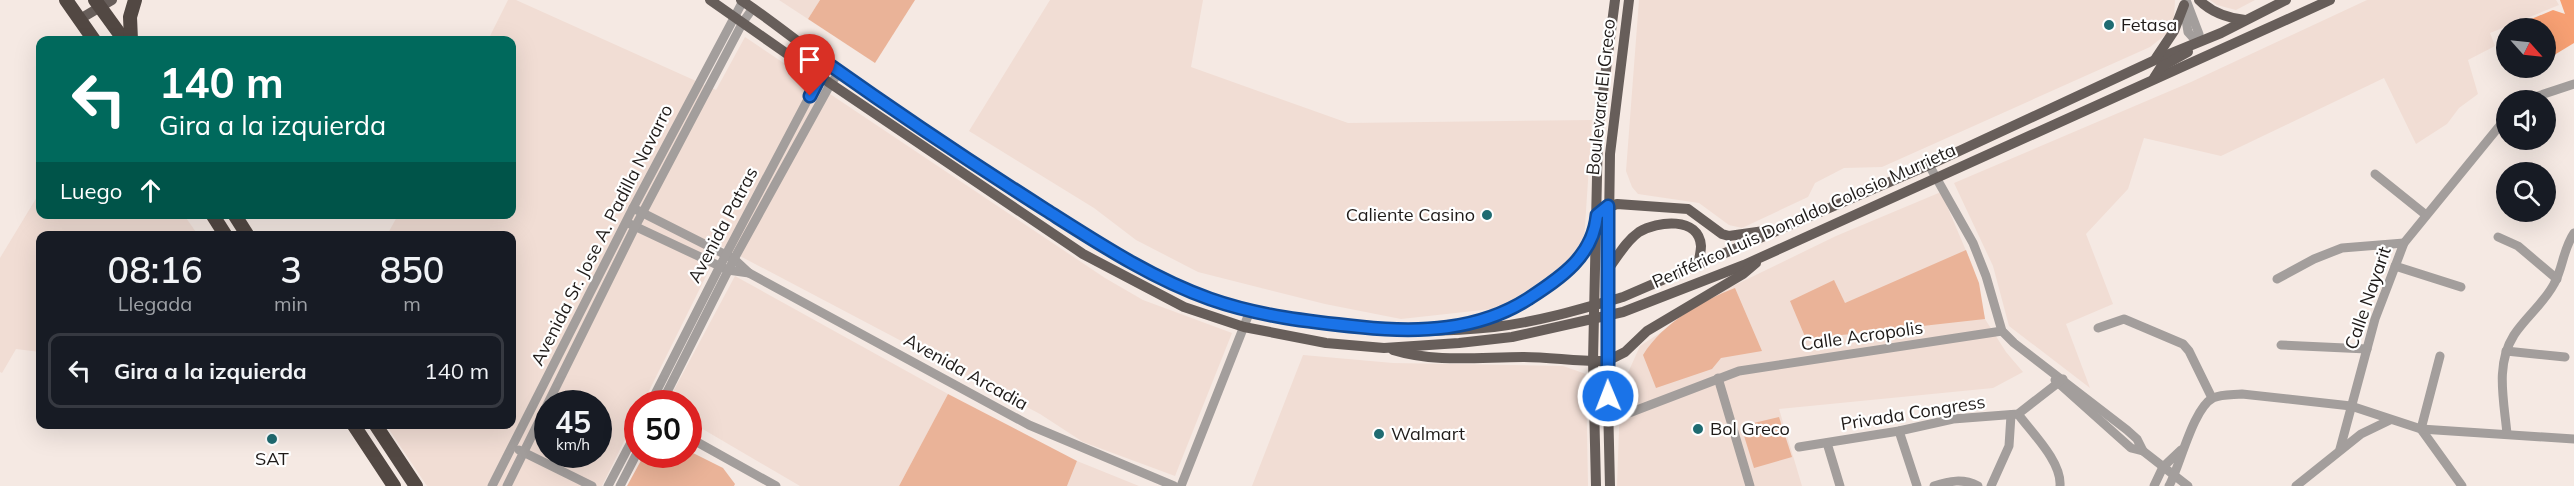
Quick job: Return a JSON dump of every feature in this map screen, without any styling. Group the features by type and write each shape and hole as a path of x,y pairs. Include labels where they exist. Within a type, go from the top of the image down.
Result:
{"highway":[{"path":"131,36 130,17 135,0"},
{"path":"71,2 91,36"},
{"path":"102,2 122,36"},
{"path":"356,429 394,486"},
{"path":"370,429 372,446 379,464"},
{"path":"378,429 416,486"}],"main road":[{"name":"Periférico Luis Donaldo Colosio Murrieta","path":"710,0 1083,254 1184,307 1244,327 1326,343 1384,348 1459,344 1512,337 1623,312 1762,256 2330,0"},
{"name":"Boulevard El Greco","path":"1596,486 1593,361 1599,120 1615,0"},
{"name":"Boulevard El Greco","path":"1610,486 1607,361 1610,154 1629,0"},
{"path":"2199,0 2219,14 2246,20"},
{"name":"Periférico Luis Donaldo Colosio Murrieta","path":"742,1 964,158 1090,238 1160,277 1209,299 1250,311 1304,321 1396,331 1494,327 1580,310 1623,297 1929,165 2286,0"},
{"path":"80,20 102,2"},
{"path":"2155,60 2175,31 2184,2"},
{"path":"2154,78 2161,68 2186,54 2198,42 2231,37 2249,38"},
{"path":"1597,215 1608,206 1688,209 1729,237 1782,228"},
{"path":"1609,269 1627,244 1641,231 1671,222 1682,224 1696,234 1701,247 1698,265"},
{"path":"1434,329 1508,312 1567,272 1581,258 1595,229"},
{"path":"1384,348 1419,357 1447,359 1524,357 1607,361 1625,352 1647,331 1743,274 1762,256"}],"street":[{"name":"Avenida Sr. Jose A. Padilla Navarro","path":"492,486 738,20 742,1"},
{"path":"2184,2 2199,34 2198,42"},
{"name":"Avenida Sr. Jose A. Padilla Navarro","path":"738,20 753,8"},
{"name":"Avenida Patras","path":"730,257 827,63"},
{"name":"Avenida Patras","path":"658,390 730,257 831,83 840,72"},
{"path":"2556,90 2574,84"},
{"name":"Calle Nayarit","path":"2340,449 2375,319 2404,243 2496,130"},
{"path":"1929,165 1973,243 1986,276 2002,331 2087,404 2131,448 2143,451 2188,486"},
{"path":"2375,174 2426,215"},
{"name":"Avenida Arcadia","path":"638,210 730,257 749,273 1029,425 1174,486"},
{"name":"Avenida Sr. Jose A. Padilla Navarro","path":"507,486 630,224"},
{"name":"Avenida Arcadia","path":"630,224 724,268 749,273"},
{"path":"2507,434 2501,370 2506,351 2514,335 2557,279 2564,251 2574,233"},
{"path":"2498,237 2518,246 2557,279"},
{"path":"2277,279 2314,259 2342,248 2404,243"},
{"path":"2395,266 2462,287"},
{"name":"Avenida Patras","path":"667,390 724,268"},
{"path":"1182,486 1250,311"},
{"path":"2098,328 2124,319 2183,344 2189,351 2212,398"},
{"name":"Calle Acropolis","path":"1608,421 1723,376 2002,331"},
{"path":"2281,345 2367,349"},
{"path":"2506,351 2565,357"},
{"path":"2421,429 2440,356"},
{"path":"1723,376 1750,486"},
{"path":"1991,486 2009,446 2014,415 2060,381"},
{"path":"2169,486 2175,476 2181,450 2205,405 2212,398 2242,394 2351,406 2421,429 2574,440"},
{"path":"2014,415 2056,465 2060,486"},
{"name":"Privada Congress","path":"1800,447 1899,431 1953,419 2014,415"},
{"path":"2296,486 2361,434 2390,420"},
{"path":"2421,429 2462,486"},
{"path":"1899,431 1917,486"},
{"path":"1827,443 1840,486"},
{"path":"702,445 776,486"},
{"path":"513,446 592,486"},
{"path":"2154,486 2163,467 2174,454 2181,450"},
{"path":"608,486 624,456"},
{"path":"620,486 629,468"},
{"path":"1934,486 1962,481 1978,486"}],"shaded area":[{"path":"508,0 516,0 716,90 745,37 1105,278 1143,300 1232,333 1175,476 1083,442 1040,414 721,246 649,390 624,390 624,441 612,466 612,390 534,390 534,468 611,468 602,486 427,486 389,429 516,429 516,231 389,231 396,219 516,219 516,36 490,36"},
{"path":"779,0 820,0 808,19"},
{"path":"820,0 915,0 875,63 808,19"},
{"path":"1050,0 1203,0 1191,67 1348,123 1592,120 1584,241 1566,264 1501,308 1401,319 1325,304 1198,272 1136,240 1094,208 969,131"},
{"path":"1639,0 2175,0 2174,18 2168,33 2150,47 1882,167 1844,168 1815,183 1808,197 1742,228 1729,225 1699,203 1638,194 1632,187 1626,171"},
{"path":"2210,0 2255,0 2236,10 2217,5"},
{"path":"2367,0 2556,0 2559,5 2527,18 2496,18 2496,31 2490,33 2495,46 2468,60 2478,94 2459,108 2447,124 2416,144 2384,78 2221,156 2144,138 2128,189 2086,234 2113,304 2066,324 2090,388 2009,326 1993,266 1954,183 2191,82"},
{"path":"2560,0 2574,0 2574,43 2556,54 2556,18 2534,18 2553,10 2565,14"},
{"path":"1941,192 1973,267 1985,319 2006,352 2023,372 1993,388 1779,409 1802,486 1617,486 1620,401 1627,375 1640,346 1729,288 1836,236"},
{"path":"36,199 36,219 187,219 195,231 36,231 36,352 16,349 2,373 0,372 0,258"},
{"path":"1966,250 1979,283 1985,319 1806,339 1790,301 1834,280 1845,303"},
{"path":"735,276 948,394 899,486 800,486 702,429 702,390 674,390"},
{"path":"1735,288 1762,351 1721,358 1712,369 1656,388 1643,355 1651,343 1672,323 1696,306"},
{"path":"1303,355 1393,363 1563,366 1586,374 1588,486 1252,486"},
{"path":"948,394 1077,461 1067,486 899,486"},
{"path":"1779,417 1792,457 1754,468 1741,426"},
{"path":"702,458 723,468 735,484 734,486 627,486 637,468 702,468"},
{"path":"1077,461 1139,486 1067,486"}],"place":[{"name":"Fetasa","path":"2109,25"},
{"name":"Caliente Casino","path":"1487,215"},
{"name":"Bol Greco","path":"1698,429"},
{"name":"Walmart","path":"1379,434"},
{"name":"SAT","path":"272,439"}],"route":[{"path":"810,96 827,63 969,162 1090,238 1160,277 1209,299 1250,311 1304,321 1396,331 1434,329 1496,317 1508,312 1567,272 1581,258 1595,229 1597,215 1608,206 1608,396"}]}
